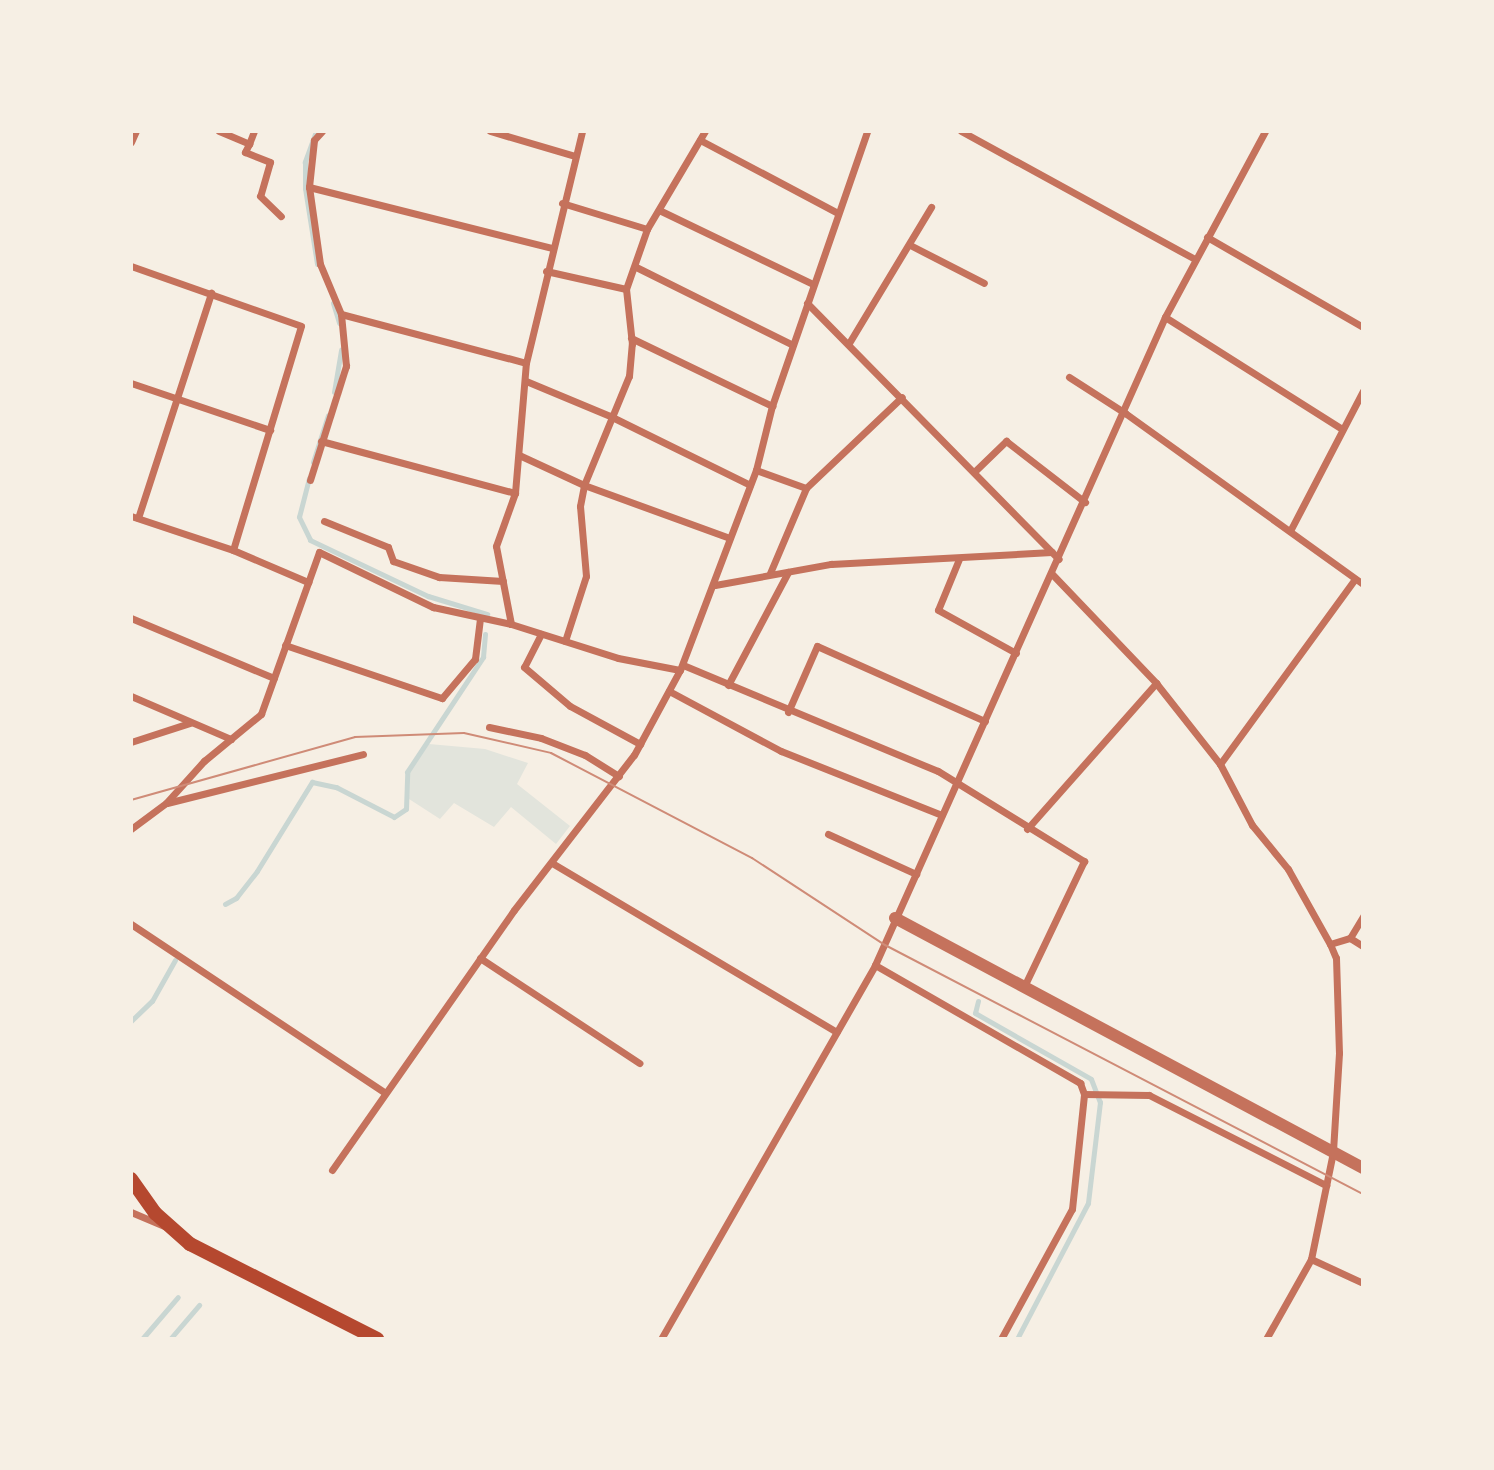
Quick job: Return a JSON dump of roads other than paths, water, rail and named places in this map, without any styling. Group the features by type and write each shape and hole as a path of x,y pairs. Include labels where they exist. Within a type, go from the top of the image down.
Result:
{"main road":[{"path":"131,1179 155,1213 217,1260 377,1339"}],"street":[{"path":"131,142 136,131"},
{"path":"219,131 249,144"},
{"path":"254,131 245,152 270,162 260,197 281,216"},
{"path":"310,480 346,366 341,314 320,264 309,187 314,140 322,131"},
{"path":"489,131 575,156"},
{"path":"511,624 496,546 514,493 526,363 551,248 582,131"},
{"path":"565,641 586,576 580,506 584,485 610,416 629,376 631,338 626,289 636,267 647,229 659,210 666,191 705,131"},
{"path":"332,1170 480,958 619,776 682,668 756,470 772,406 836,212 867,131"},
{"path":"961,131 972,134 1193,258"},
{"path":"661,1339 875,965 1125,413 1165,317 1193,258 1265,131"},
{"path":"700,140 836,212"},
{"path":"309,187 551,248"},
{"path":"562,203 647,229"},
{"path":"849,343 931,206"},
{"path":"659,210 813,284"},
{"path":"1207,237 1363,327"},
{"path":"910,245 984,283"},
{"path":"131,266 301,326 233,550"},
{"path":"636,267 793,345"},
{"path":"546,271 626,289"},
{"path":"211,293 177,399 134,517 233,550 308,582"},
{"path":"807,303 1059,559"},
{"path":"341,314 526,363"},
{"path":"1165,317 1342,429"},
{"path":"631,338 772,406"},
{"path":"1069,377 1125,413 1363,584"},
{"path":"526,381 610,416 750,485"},
{"path":"131,383 270,430"},
{"path":"1290,531 1363,391"},
{"path":"771,573 806,488 902,397"},
{"path":"321,441 514,493"},
{"path":"974,472 1006,441 1085,502"},
{"path":"519,455 584,485 730,538"},
{"path":"756,470 806,488"},
{"path":"324,521 388,547 393,561 439,577 503,581"},
{"path":"131,829 166,803 231,739 261,715 319,552 433,607 682,668 728,685 788,712 938,771 1027,829 1084,861 1024,987"},
{"path":"715,585 831,564 1052,552"},
{"path":"959,559 938,610 1016,653"},
{"path":"728,685 788,572"},
{"path":"1052,574 1156,683 1220,764 1252,825 1288,869 1336,958 1339,1053 1333,1152 1311,1259 1266,1339"},
{"path":"1220,764 1355,579"},
{"path":"131,618 274,678"},
{"path":"285,645 442,698 475,659 480,618"},
{"path":"541,634 524,667 570,706 640,744"},
{"path":"788,712 817,646 985,720"},
{"path":"1027,829 1156,683"},
{"path":"669,691 781,751 942,815"},
{"path":"131,696 231,739"},
{"path":"131,742 191,722"},
{"path":"489,727 541,738 585,755 619,776"},
{"path":"166,803 363,754"},
{"path":"828,834 916,874"},
{"path":"552,863 837,1032"},
{"path":"1330,944 1350,938 1363,916"},
{"path":"895,918 1363,1168"},
{"path":"131,924 385,1093"},
{"path":"1350,938 1363,946"},
{"path":"480,958 639,1063"},
{"path":"875,965 1080,1083 1084,1094 1072,1209 1001,1339"},
{"path":"1084,1094 1110,1098 1149,1095 1326,1185"},
{"path":"131,1212 174,1229"},
{"path":"1311,1259 1363,1283"}],"waterway":[{"path":"316,131 305,162 305,188 317,264"},
{"path":"333,303 339,323"},
{"path":"334,392 341,350"},
{"path":"313,462 328,415"},
{"path":"309,478 299,517 310,540 428,596 487,614"},
{"path":"225,904 236,898 257,871 312,782 336,787 394,817 406,809 407,772 483,657 485,634"},
{"path":"131,1021 152,1001 175,960"},
{"path":"978,1001 975,1013 1091,1079 1100,1102 1088,1203 1017,1339"},
{"path":"142,1339 178,1297"},
{"path":"170,1339 199,1305"}],"tram line":[{"path":"131,800 355,737 464,733 551,753 752,858 885,945 1363,1194"}]}
